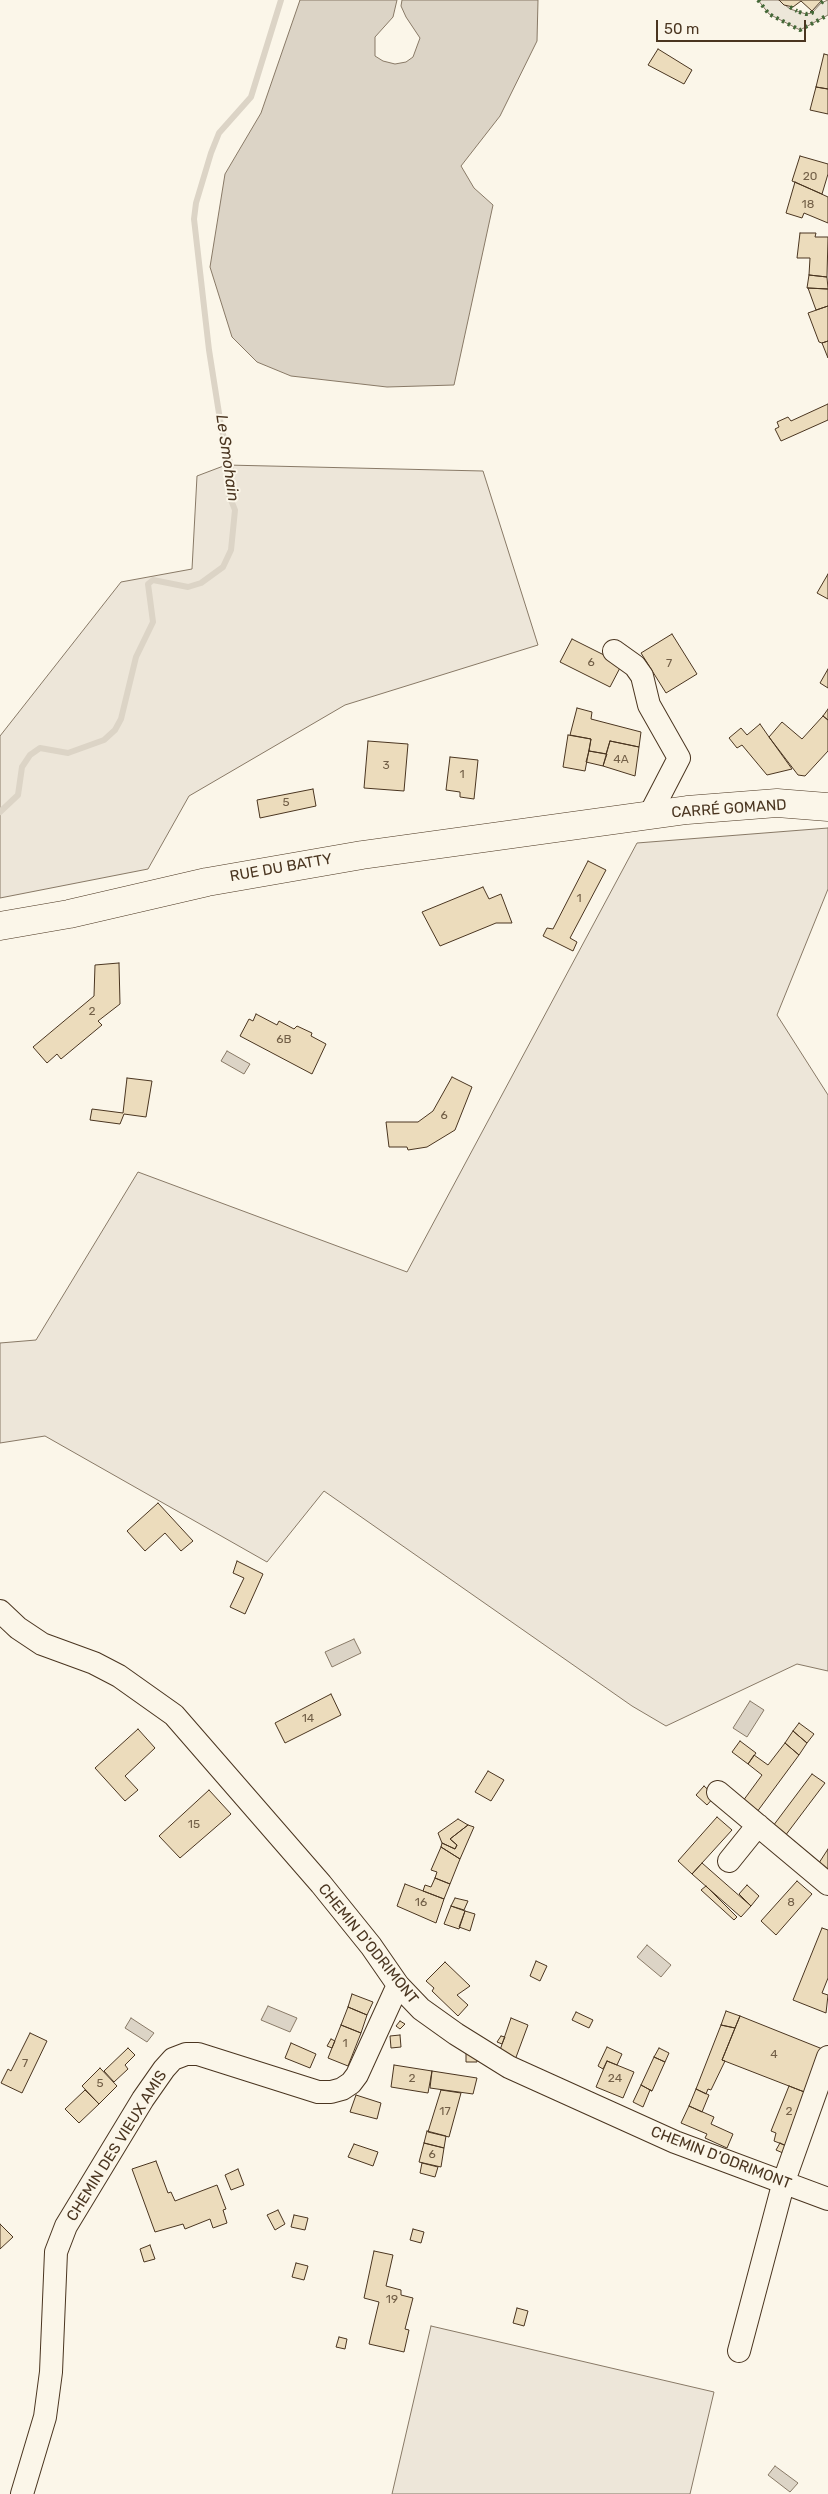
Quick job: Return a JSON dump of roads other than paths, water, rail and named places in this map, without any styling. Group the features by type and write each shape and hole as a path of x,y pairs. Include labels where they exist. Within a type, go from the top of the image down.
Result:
{"main road":[{"name":"CARRÉ GOMAND","path":"565,827 743,805 821,801"},
{"name":"RUE DU BATTY","path":"0,926 20,924 269,870 565,827"}],"street":[{"name":"CARRÉ GOMAND","path":"614,651 635,666 642,676 649,705 679,758 649,816"},
{"name":"CHEMIN D'ODRIMONT","path":"0,1611 18,1628 42,1644 94,1663 119,1676 174,1714 320,1884 371,1946 398,1985 421,2008 509,2067 675,2142 784,2181 828,2200"},
{"path":"718,1792 828,1884"},
{"path":"729,1861 758,1825"},
{"name":"CHEMIN DES VIEUX AMIS","path":"22,2494 45,2417 51,2372 56,2252 66,2226 143,2099 164,2069 173,2059 186,2054 198,2054 318,2092 331,2092 342,2089 357,2075 398,1985"},
{"path":"739,2351 784,2181 828,2057"}],"waterway":[{"name":"Le Smohain","path":"0,812 18,795 22,767 30,755 40,748 68,753 104,740 115,730 121,719 136,657 153,622 148,584 153,580 188,587 201,583 223,567 231,550 235,510 229,495 231,467 221,426 209,350 194,219 196,203 211,153 219,133 251,97 281,0"}]}
